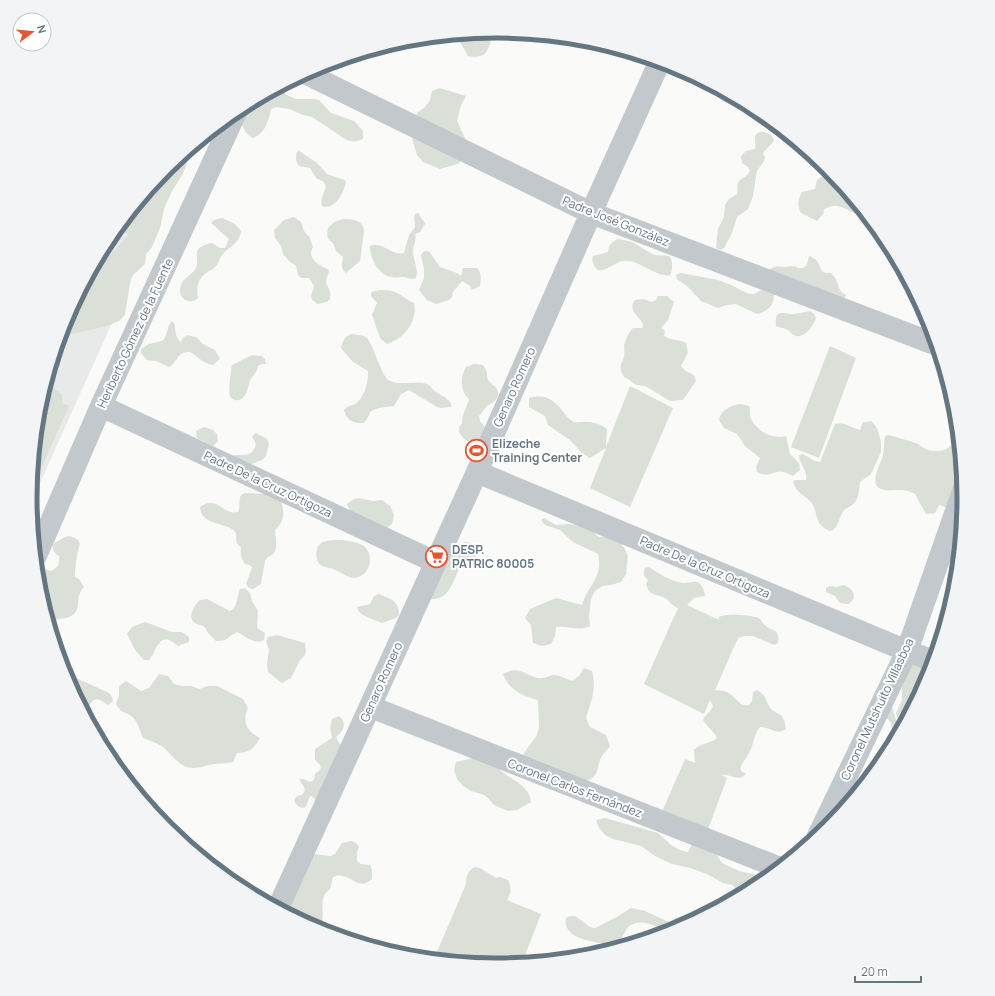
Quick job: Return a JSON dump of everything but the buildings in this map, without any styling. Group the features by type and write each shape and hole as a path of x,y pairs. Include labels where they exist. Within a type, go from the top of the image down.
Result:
{"street":[{"name":"Genaro Romero","path":"280,904 477,472 658,67"},
{"name":"Padre José González","path":"313,77 591,214 931,343"},
{"name":"Heriberto Gómez de la Fuente","path":"40,547 101,406 231,123"},
{"name":"Padre De la Cruz Ortigoza","path":"101,406 435,562"},
{"name":"Padre De la Cruz Ortigoza","path":"477,472 929,659"},
{"name":"Coronel Mutshuito Villasboa","path":"824,822 907,651 958,506"},
{"name":"Coronel Carlos Fernández","path":"370,707 774,866"}],"shaded area":[{"path":"492,38 487,51 480,56 475,57 468,56 458,39"},
{"path":"440,88 466,96 461,105 457,121 465,138 466,147 464,156 458,164 440,169 423,162 417,155 411,128 413,119 430,100 432,91"},
{"path":"282,91 296,99 319,100 331,113 354,121 363,131 363,139 358,141 347,140 312,117 289,109 276,107 271,109 268,122 261,133 253,138 244,130 240,117 267,99"},
{"path":"760,132 769,134 774,141 763,153 765,157 764,161 757,171 753,196 748,209 737,217 732,233 724,248 720,250 716,248 718,229 724,217 725,205 729,199 737,194 738,183 748,175 750,171 748,167 742,163 741,156 746,151 755,149 755,137 757,133"},
{"path":"299,151 317,163 327,174 345,180 346,183 343,192 335,204 327,207 322,206 321,202 325,188 324,182 316,178 310,168 299,166 296,158 297,152"},
{"path":"188,158 182,175 172,191 164,209 160,228 152,247 146,254 145,264 131,277 125,315 119,321 110,325 67,335 84,294 106,256 110,255 129,235 123,231 132,218 151,194"},
{"path":"185,160 37,489 41,438 46,408 61,350 84,294 115,242 132,218 151,194"},
{"path":"821,177 828,177 844,194 862,217 838,206 831,206 824,209 823,214 817,221 801,213 798,202 802,192 815,189 817,180"},
{"path":"419,213 425,224 420,232 415,234 416,239 413,254 417,271 416,278 411,279 386,276 373,261 370,246 378,245 395,252 404,253 409,235 415,227 415,214"},
{"path":"293,217 301,222 304,231 310,238 313,247 311,255 315,262 329,270 326,283 330,290 330,299 327,302 318,304 312,300 311,296 314,286 309,278 301,278 298,275 296,266 283,254 281,246 275,238 274,230 284,220"},
{"path":"222,218 235,224 241,231 240,236 236,243 222,255 215,267 202,276 197,290 198,298 187,301 180,293 180,289 184,280 196,268 198,250 205,245 212,243 220,248 225,248 229,239 211,223 214,220"},
{"path":"343,219 360,222 364,231 360,261 346,273 342,268 343,257 336,251 333,243 329,240 327,235 328,228 334,222"},
{"path":"619,239 632,242 654,255 669,256 672,265 670,275 659,274 629,261 620,262 603,270 596,269 593,264 593,256 608,252 611,244"},
{"path":"424,251 429,251 440,267 461,276 463,268 477,268 481,279 480,286 472,290 470,286 462,281 453,292 452,297 449,300 436,304 427,300 419,290 424,278 421,255"},
{"path":"809,256 817,261 820,268 824,272 831,273 833,275 841,292 846,295 844,299 769,270 773,267 795,266 798,268 803,268 807,265"},
{"path":"681,273 718,280 749,294 754,294 761,290 774,294 772,305 767,310 757,314 736,304 718,308 701,301 688,287 677,279 676,275"},
{"path":"380,290 395,292 414,303 415,310 412,323 404,334 393,342 387,344 380,338 372,315 377,303 371,296 371,292"},
{"path":"658,296 667,296 674,302 668,320 661,328 665,331 664,336 669,339 686,343 688,353 681,366 686,371 694,375 696,379 683,400 670,401 645,386 636,385 624,377 621,370 624,346 627,336 633,328 642,328 643,324 634,313 632,307 635,300 644,299 652,302 656,300"},
{"path":"810,311 816,318 811,327 803,335 795,336 787,329 776,326 776,318 780,313 792,314"},
{"path":"172,321 175,325 177,337 181,342 187,335 196,337 203,344 215,350 220,359 213,365 204,362 190,352 185,352 180,355 169,367 156,361 147,360 141,353 141,349 149,344 162,341 165,338 169,325"},
{"path":"351,334 364,336 368,339 387,379 395,383 422,383 428,385 445,397 451,403 451,407 437,407 409,390 401,394 394,406 379,408 371,411 364,423 353,422 348,419 344,410 358,402 361,398 367,384 368,375 368,371 353,362 341,348 344,340"},
{"path":"830,346 856,358 819,458 791,447"},
{"path":"252,355 262,356 265,359 266,364 258,366 256,372 250,380 247,392 243,398 233,400 230,396 229,390 232,365"},
{"path":"474,364 483,365 487,372 488,380 497,389 498,395 496,400 487,406 479,416 480,421 486,429 481,441 474,443 463,438 459,432 459,427 462,424 463,414 469,399 464,392 462,379 466,367"},
{"path":"51,386 62,394 62,403 69,406 38,477 41,438"},
{"path":"630,386 673,408 630,507 590,488 606,448 590,458 582,453 570,440 548,425 545,416 529,407 529,398 539,396 551,400 558,405 572,421 601,425 607,429 606,447"},
{"path":"740,404 749,406 751,419 761,431 776,437 786,436 790,454 799,463 800,470 793,476 780,471 765,475 757,472 756,467 760,458 745,446 737,434 724,428 719,420 722,413 730,407"},
{"path":"871,421 877,428 881,442 881,452 871,474 860,482 858,495 854,503 844,510 834,529 831,531 828,530 820,524 811,502 798,491 794,485 793,482 795,480 806,480 806,473 800,462 799,455 803,454 815,461 820,462 835,424 844,424 860,430 863,422"},
{"path":"204,427 213,430 217,434 218,441 213,446 197,438 196,431"},
{"path":"256,433 267,439 269,444 266,456 262,460 251,464 249,467 229,456 246,455 252,452 256,444 252,436"},
{"path":"889,435 916,443 923,448 932,451 942,451 950,447 954,440 958,495 948,508 939,505 935,513 926,514 915,494 904,490 884,490 876,485 875,480 883,455 885,436"},
{"path":"245,493 264,494 281,500 283,513 283,519 275,530 276,542 274,553 265,561 261,584 253,589 249,588 246,584 252,567 245,564 243,560 241,547 238,545 236,533 232,529 207,520 201,513 200,507 211,503 216,504 228,511 238,512 240,497"},
{"path":"359,498 373,501 382,500 390,506 394,515 392,524 385,529 352,516 347,504 354,499"},
{"path":"544,518 556,525 569,524 588,528 599,537 608,537 617,540 624,547 628,556 626,574 621,582 602,586 595,591 591,599 589,616 590,626 586,628 556,627 555,636 551,644 542,646 533,643 531,625 525,618 530,609 556,598 582,605 599,569 598,554 573,542 560,530 545,525 541,520"},
{"path":"70,536 78,540 80,544 76,560 75,577 79,579 84,587 81,590 74,614 72,616 54,621 43,568 51,571 57,567 59,563 59,556 54,551 53,544 65,537"},
{"path":"342,540 360,544 368,551 370,560 368,569 356,578 350,577 335,569 323,566 317,560 316,553 320,544 328,541"},
{"path":"466,542 471,543 476,548 475,560 469,566 459,569 452,585 445,594 435,599 429,599 449,546"},
{"path":"649,567 675,581 684,583 697,582 702,586 705,596 694,598 687,605 719,620 719,617 733,615 745,615 759,618 765,625 778,635 778,643 774,645 753,636 738,638 715,690 728,693 741,704 749,705 752,701 753,692 757,690 763,694 770,708 783,718 786,729 779,732 760,727 756,733 749,753 740,768 742,772 746,774 740,778 721,775 727,778 707,832 662,812 685,759 695,763 694,750 699,746 717,738 703,720 713,706 710,700 704,714 644,684 678,608 665,598 649,591 646,584 648,580 644,576 644,573 645,568"},
{"path":"843,585 850,588 853,593 854,598 849,604 840,603 835,596 826,592 826,588 830,586 837,587"},
{"path":"245,588 250,593 252,601 258,611 257,628 265,633 264,640 253,641 237,632 226,640 216,641 208,633 205,627 196,624 193,621 191,615 192,612 200,600 207,599 230,611 235,607 240,589"},
{"path":"379,594 396,603 399,610 399,615 396,618 382,623 367,617 358,610 357,607 370,604 374,596"},
{"path":"145,622 172,632 181,632 189,637 189,642 178,646 167,639 163,640 157,646 149,660 144,660 135,650 127,634 132,627"},
{"path":"277,635 305,643 306,652 291,678 282,683 268,672 267,664 269,650 266,641 268,637"},
{"path":"928,662 911,702 901,720 898,719 896,713 902,700 902,684 905,665"},
{"path":"584,668 592,671 594,684 593,695 586,718 590,727 606,735 610,746 601,758 595,775 584,782 522,756 537,735 539,727 538,700 517,692 512,688 503,674 514,670 538,678 556,675 572,681 579,676"},
{"path":"159,674 168,676 174,684 191,686 199,689 208,686 217,686 243,699 248,708 245,718 246,726 251,732 260,738 251,750 237,753 233,762 198,768 191,768 183,765 160,745 143,738 135,721 131,716 122,711 116,704 119,696 119,686 126,681 141,691 149,688"},
{"path":"73,677 109,693 112,697 113,701 108,705 95,699 87,707"},
{"path":"890,706 892,707 896,720 900,722 887,742 886,738 892,730 891,723 886,717"},
{"path":"339,716 343,721 344,726 337,736 337,739 342,746 316,800 311,796 304,808 300,807 294,800 297,796 304,793 304,787 299,779 310,782 314,780 315,774 321,769 320,765 315,760 315,749 332,738 330,728 332,719"},
{"path":"474,758 482,758 492,762 501,771 524,788 530,796 531,802 517,810 508,811 494,805 484,795 471,791 463,786 457,779 454,770 456,762"},
{"path":"605,818 658,833 671,845 680,850 688,852 692,844 710,849 717,855 722,863 739,871 759,876 738,890 732,885 723,883 707,874 672,864 655,856 641,846 613,839 605,835 599,828 596,820"},
{"path":"351,841 356,843 359,847 357,852 357,861 361,864 370,865 372,869 372,879 364,884 360,884 346,877 333,877 330,889 323,898 321,923 286,907 312,854 331,856 335,854 342,843"},
{"path":"475,867 480,868 496,878 500,877 508,880 510,890 507,900 541,914 524,958 467,958 436,955 466,884 468,874"},
{"path":"631,908 645,911 672,924 661,928 642,922 633,924 630,925 620,940 612,943 592,942 579,938 570,932 566,925 566,918 570,916 575,916 590,927 595,928"}],"place":[{"name":"Elizeche Training Center","path":"476,450"},
{"name":"DESP. PATRIC 80005","path":"436,556"}]}
